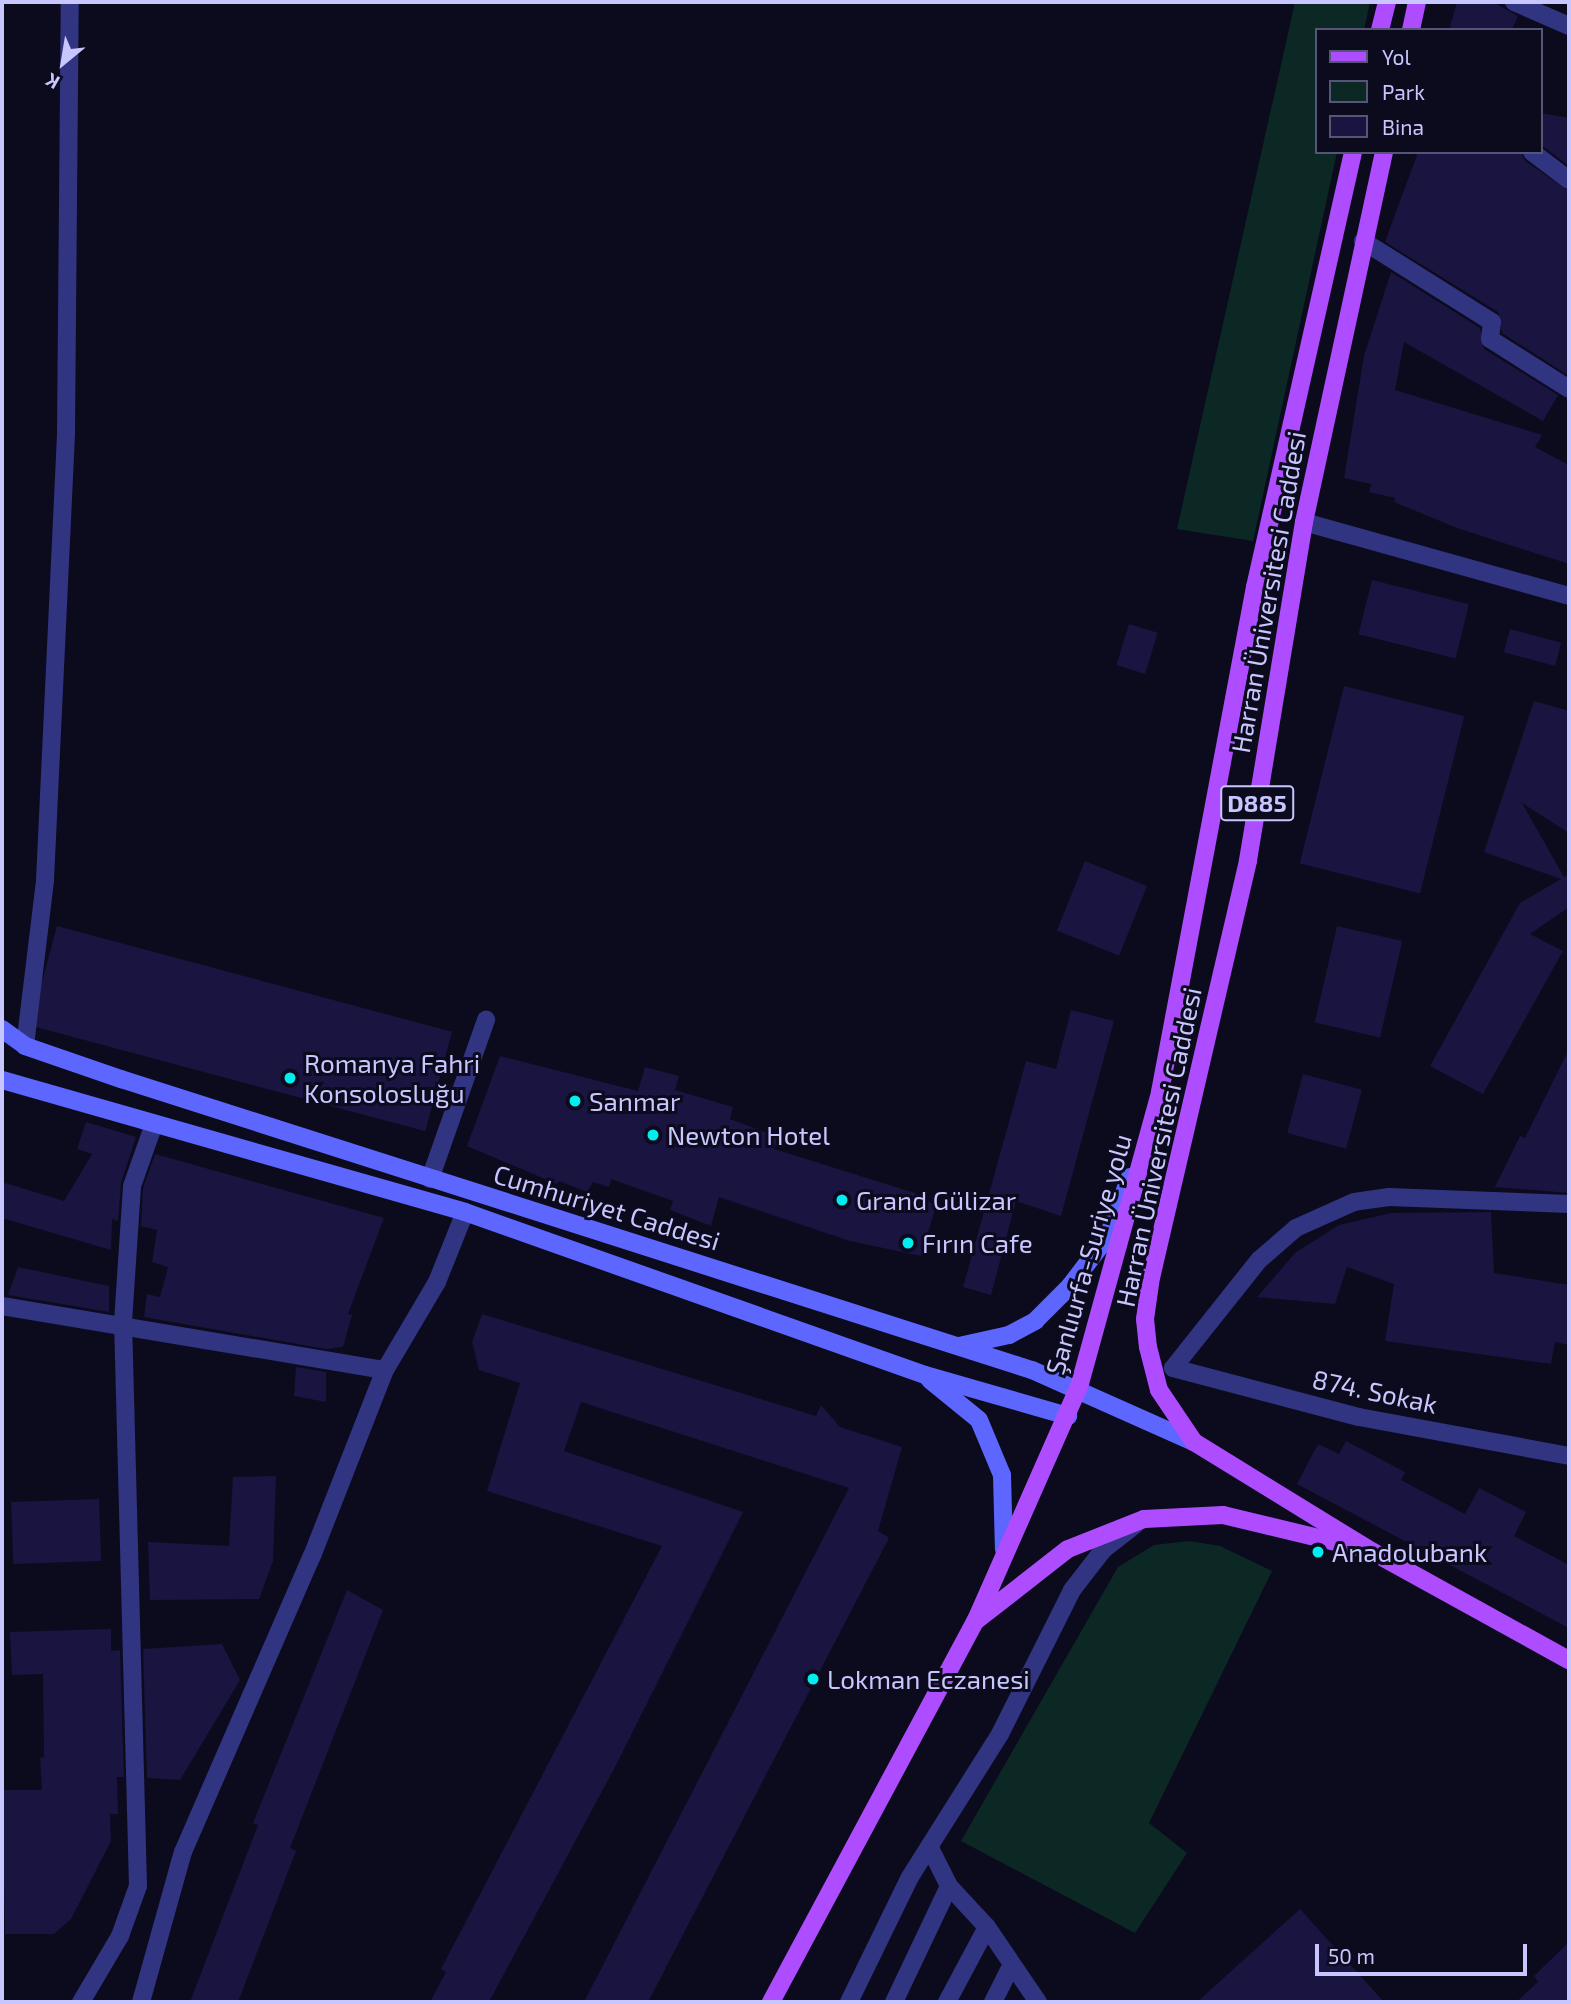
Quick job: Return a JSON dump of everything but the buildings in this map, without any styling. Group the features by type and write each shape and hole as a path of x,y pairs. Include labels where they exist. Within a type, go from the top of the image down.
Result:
{"main road":[{"path":"1380,28 1387,2"},
{"path":"1411,28 1417,2"},
{"name":"Harran Üniversitesi Caddesi","path":"1157,1105 1255,586 1353,154"},
{"name":"Harran Üniversitesi Caddesi","path":"1194,1442 1160,1390 1145,1319 1151,1277 1248,861 1304,522 1384,154"},
{"name":"Cumhuriyet Caddesi","path":"2,1029 25,1046 1079,1387 1194,1442"},
{"name":"Cumhuriyet Caddesi","path":"3,1085 154,1124 465,1212 925,1375 1068,1416"},
{"path":"956,1346 1009,1335 1035,1321 1070,1286 1108,1236 1157,1105"},
{"name":"Şanlıurfa-Suriye yolu","path":"771,2002 976,1620 1004,1549 1068,1416 1079,1387 1157,1105"},
{"path":"925,1375 979,1420 1002,1475 1004,1549"},
{"name":"D885","path":"1194,1442 1373,1552 1569,1660"},
{"path":"976,1620 1068,1549 1143,1519 1223,1516 1373,1552"}],"street":[{"path":"25,1046 45,880 66,445 70,2"},
{"path":"1514,2 1569,26"},
{"path":"1535,154 1569,180"},
{"path":"1363,241 1492,323 1490,338 1569,389"},
{"path":"1304,522 1569,596"},
{"path":"430,1179 486,1020"},
{"path":"81,2002 120,1936 138,1886 123,1322 132,1186 154,1124"},
{"name":"874. Sokak","path":"1569,1204 1389,1197 1354,1202 1296,1228 1259,1260 1173,1368 1359,1417 1569,1456"},
{"path":"141,2002 183,1852 312,1556 385,1370 437,1282 465,1212"},
{"path":"2,1306 123,1322 385,1370"},
{"path":"849,2002 910,1877 1000,1734 1072,1590 1103,1550 1143,1519"},
{"path":"930,1848 949,1886 987,1927 1038,2002"},
{"path":"894,2002 949,1886"},
{"path":"947,2002 987,1927"},
{"path":"993,2002 1013,1964"}],"green space":[{"path":"1295,2 1370,2 1364,28 1316,28 1316,154 1337,154 1253,541 1177,529"},
{"path":"1189,1541 1220,1546 1272,1571 1149,1823 1187,1853 1135,1933 961,1841 1118,1567 1154,1545"}],"place":[{"name":"Romanya Fahri Konsolosluğu","path":"290,1078"},
{"name":"Sanmar","path":"575,1101"},
{"name":"Newton Hotel","path":"653,1135"},
{"name":"Grand Gülizar","path":"842,1200"},
{"name":"Fırın Cafe","path":"908,1243"},
{"name":"Anadolubank","path":"1318,1552"},
{"name":"Lokman Eczanesi","path":"813,1679"}]}
